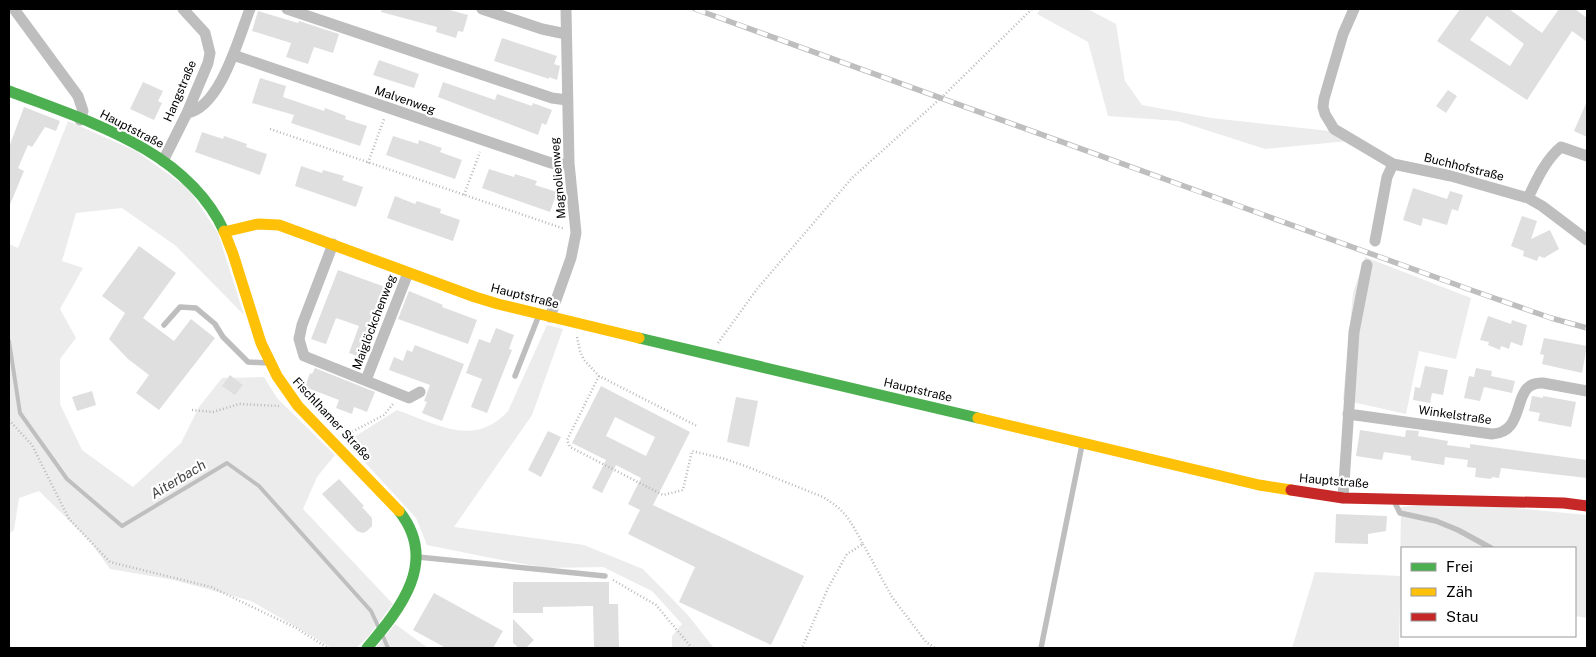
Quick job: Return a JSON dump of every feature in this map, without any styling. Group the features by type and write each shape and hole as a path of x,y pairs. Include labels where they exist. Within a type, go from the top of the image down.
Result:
{"street":[{"path":"14,9 78,96 83,111 80,120"},
{"name":"Hangstraße","path":"163,161 187,113 208,63 210,53 205,33 183,9"},
{"path":"187,113 199,109 216,90 233,55 250,9"},
{"path":"287,9 552,98 567,100"},
{"path":"482,9 542,29 566,34"},
{"name":"Magnolienweg","path":"545,315 571,258 576,233 569,163 566,9"},
{"name":"Buchhofstraße","path":"1354,9 1343,34 1324,99 1323,107 1325,114 1334,129 1393,164 1451,176 1528,198 1548,210 1587,240"},
{"name":"Malvenweg","path":"233,55 506,149 559,165 569,163"},
{"name":"Hauptstraße","path":"10,96 80,120 126,140 163,161 175,169 200,193 217,217 224,232 250,225 271,224 333,244 475,297 576,323 1259,485 1343,498 1564,503 1587,506"},
{"path":"1528,198 1544,168 1555,152 1561,147 1587,156"},
{"path":"1374,241 1387,177 1393,164"},
{"name":"Fischlhamer Straße","path":"224,232 269,363 286,393 334,442 411,528 416,557 411,583 395,613 368,648"},
{"name":"Maiglöckchenweg","path":"333,244 302,325 299,339 302,353 307,358 400,395"},
{"path":"1343,498 1356,318 1367,266"},
{"name":"Maiglöckchenweg","path":"366,380 408,273"},
{"name":"Winkelstraße","path":"1348,414 1499,434 1509,429 1513,423 1522,396 1530,385 1543,383 1587,391"},
{"path":"400,395 409,398 420,392"}],"lane":[{"path":"164,326 180,307 196,308 215,324 223,337 248,362 269,363"},
{"path":"515,376 545,315"},
{"path":"1041,648 1083,443"},
{"path":"1394,499 1400,513 1436,521 1458,530 1489,547"},
{"path":"416,557 605,576"}],"path":[{"path":"711,355 723,334 758,289 852,178 941,98 1032,9"},
{"path":"270,129 576,233"},
{"path":"368,162 380,129"},
{"path":"464,195 476,162"},
{"path":"576,323 580,351 584,360 599,376 697,426"},
{"path":"599,376 567,440 570,447 663,495 683,490 692,451 748,467 823,497 837,506 849,518 892,597 926,642 935,648"},
{"path":"334,442 384,415 400,395"},
{"path":"192,410 213,412 239,404 298,406"},
{"path":"9,420 32,444 69,519 110,562 211,587 296,628 328,648"},
{"path":"802,648 828,588 847,554 863,544"},
{"path":"605,576 656,605 692,648"}],"shaded area":[{"path":"1040,9 1088,9 1116,24 1125,81 1142,105 1211,118 1330,131 1348,141 1265,149 1178,121 1108,116 1088,42 1037,14"},
{"path":"68,121 136,151 188,188 218,233 244,315 176,246 122,208 76,213 62,261 83,268 60,309 76,338 60,359 60,404 82,450 133,487 181,443 199,407 222,378 264,377 277,398 335,455 317,477 303,509 393,604 368,637 356,648 331,648 251,601 174,580 110,569 89,540 39,491 19,498 14,530 9,534 9,244 18,248"},
{"path":"1365,257 1471,298 1456,359 1419,351 1406,414 1343,400 1353,293"},
{"path":"547,325 563,329 532,415 454,527 584,545 643,569 687,614 714,648 672,648 672,636 682,624 652,591 603,567 546,568 427,545 416,518 346,442 397,410 455,430 469,431 495,422 508,411"},
{"path":"1450,502 1587,515 1587,618 1576,616 1576,547 1401,547 1399,648 1292,648 1315,572 1400,576 1401,507"},
{"path":"395,624 428,648 376,648"}],"building":[{"path":"382,9 446,9 468,15 463,32 458,31 456,38 436,32 437,27 381,12"},
{"path":"1460,9 1509,9 1542,33 1559,9 1575,9 1587,18 1587,42 1572,31 1527,100 1437,41","holes":["1487,16 1524,44 1510,66 1470,40"]},
{"path":"258,11 298,23 299,21 339,34 333,53 314,47 308,64 286,57 291,43 252,31"},
{"path":"502,38 557,56 554,64 560,66 557,80 494,61"},
{"path":"379,60 419,74 414,88 373,75"},
{"path":"260,78 286,86 283,97 324,111 325,108 346,116 345,119 367,126 360,146 291,123 294,115 252,103"},
{"path":"143,82 163,91 158,101 162,103 154,120 130,109"},
{"path":"443,82 495,100 497,94 532,106 533,103 552,110 546,125 542,123 538,135 438,97"},
{"path":"1448,90 1457,96 1446,113 1436,106"},
{"path":"1587,101 1587,137 1574,131"},
{"path":"24,107 60,121 56,131 45,127 32,147 28,145 18,168 24,171 9,207 9,147"},
{"path":"202,132 223,139 224,136 247,144 246,147 267,154 260,175 195,152"},
{"path":"393,136 418,144 419,140 442,148 440,152 462,160 455,179 386,155"},
{"path":"301,166 322,173 323,170 344,176 342,180 363,187 356,207 295,186"},
{"path":"489,169 514,177 515,174 537,181 535,185 557,192 550,212 482,188"},
{"path":"1413,188 1447,199 1450,191 1463,195 1458,211 1452,209 1447,225 1423,218 1421,226 1403,220"},
{"path":"395,196 415,204 417,201 441,209 440,213 460,220 453,241 387,218"},
{"path":"1522,216 1537,221 1531,239 1550,230 1559,249 1544,258 1539,256 1537,261 1523,256 1524,251 1511,246"},
{"path":"139,246 176,273 143,318 174,341 191,319 215,338 159,410 136,393 149,375 128,359 109,339 125,313 102,296"},
{"path":"338,270 388,288 363,358 349,353 359,326 336,318 326,344 311,339"},
{"path":"409,291 443,305 442,307 477,320 468,344 398,319"},
{"path":"1488,316 1511,324 1512,320 1527,325 1522,346 1511,342 1509,349 1501,346 1500,350 1488,345 1489,342 1480,340"},
{"path":"496,328 514,335 509,349 512,350 487,413 471,407 482,379 466,373 479,339 490,343"},
{"path":"1544,338 1587,346 1582,373 1542,364 1544,355 1540,354"},
{"path":"415,345 464,364 442,421 422,413 427,402 424,401 430,385 389,370 394,357 403,361 407,350 412,352"},
{"path":"1425,366 1448,370 1443,395 1432,393 1430,403 1413,400 1415,387 1420,388"},
{"path":"315,368 375,392 367,412 354,407 352,414 336,408 339,400 305,387 310,373 312,374"},
{"path":"1476,368 1492,371 1491,376 1515,381 1512,393 1484,387 1480,401 1464,398 1469,376 1474,377"},
{"path":"230,375 243,385 235,395 222,386"},
{"path":"601,386 690,432 653,505 804,576 771,645 679,602 695,567 628,534 640,510 628,504 641,478 616,465 602,493 592,488 606,460 572,443","holes":["615,417 655,437 646,456 606,436"]},
{"path":"92,391 96,405 77,411 72,397"},
{"path":"1532,396 1576,402 1571,427 1538,421 1540,413 1529,411"},
{"path":"736,397 758,401 749,447 727,442"},
{"path":"1360,430 1405,437 1406,430 1419,431 1418,436 1448,441 1447,445 1470,448 1470,444 1587,460 1587,478 1501,468 1499,478 1492,477 1491,479 1475,477 1476,468 1467,467 1468,460 1445,457 1444,465 1411,460 1411,456 1384,452 1382,460 1356,456"},
{"path":"548,431 561,437 541,477 528,470"},
{"path":"339,479 364,506 362,507 372,518 372,526 363,533 357,531 322,494"},
{"path":"1336,514 1387,516 1386,531 1368,534 1368,544 1335,543"},
{"path":"513,582 609,582 609,604 618,604 619,648 594,648 593,606 543,607 543,613 513,613"},
{"path":"434,593 503,631 493,648 446,648 413,630"},
{"path":"513,619 534,640 526,648 519,648 513,643"}],"waterway":[{"name":"Aiterbach","path":"9,341 20,413 67,479 122,526 227,463 259,486 371,611 379,628"},
{"name":"Aiterbach","path":"382,634 388,648"}],"railway":[{"path":"695,9 1471,290 1551,318 1587,328"}],"traffic: fast":[{"path":"9,91 101,127 132,142 160,159 185,179 207,203 224,231"},
{"path":"639,338 978,418"},
{"path":"367,648 403,600 411,583 415,566 416,548 411,530 399,511"}],"traffic: slow":[{"path":"224,232 258,224 279,225 475,297 639,338"},
{"path":"224,231 261,343 277,376 298,406 399,511"},
{"path":"978,418 1259,485 1291,490"}],"traffic: jam":[{"path":"1291,490 1343,498 1564,503 1587,506"}]}
